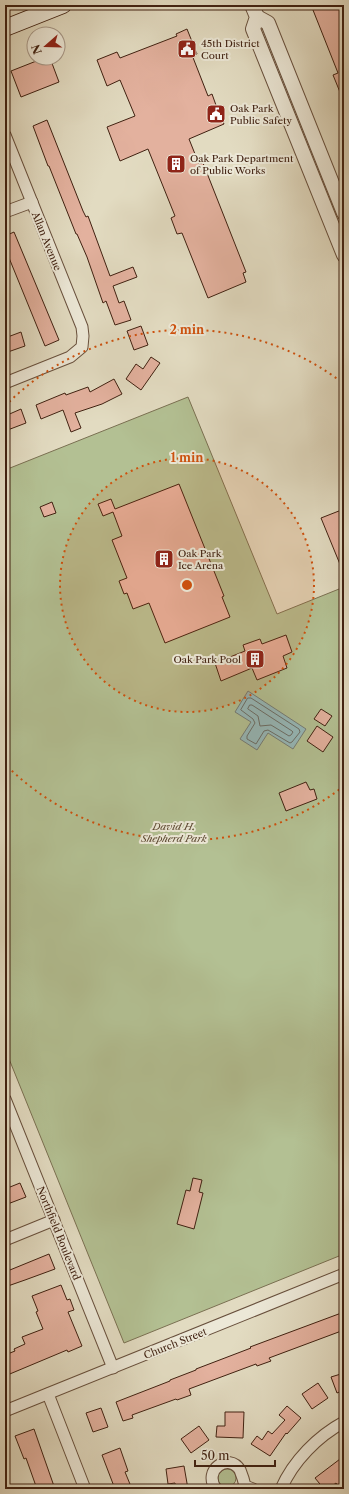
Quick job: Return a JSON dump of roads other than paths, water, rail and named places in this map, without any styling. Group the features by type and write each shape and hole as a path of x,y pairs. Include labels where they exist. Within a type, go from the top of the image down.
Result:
{"main road":[{"path":"5,28 63,5"}],"street":[{"path":"255,11 268,23 344,213"},
{"path":"255,11 253,28 344,255"},
{"name":"Allan Avenue","path":"5,135 82,327 83,336 82,347 70,357 5,383"},
{"path":"5,212 32,202"},
{"name":"Northfield Boulevard","path":"5,1099 113,1368"},
{"path":"5,1240 54,1220"},
{"name":"Church Street","path":"5,1411 344,1274"},
{"path":"48,1394 85,1489"},
{"path":"281,1489 290,1471 311,1446 326,1433 344,1422"},
{"path":"216,1489 212,1483 213,1472 217,1466 227,1463 237,1466 240,1470 246,1488"}],"water":[{"path":"248,691 306,729 293,749 268,733 257,750 240,739 251,722 235,712"}],"place":[{"name":"45th District Court","path":"187,49"},
{"name":"Oak Park Public Safety","path":"216,114"},
{"name":"Oak Park Department of Public Works","path":"176,164"},
{"name":"Oak Park Ice Arena","path":"164,559"},
{"name":"Oak Park Pool","path":"255,659"}],"park label":[{"name":"David H. Shepherd Park","path":"174,832"}]}
